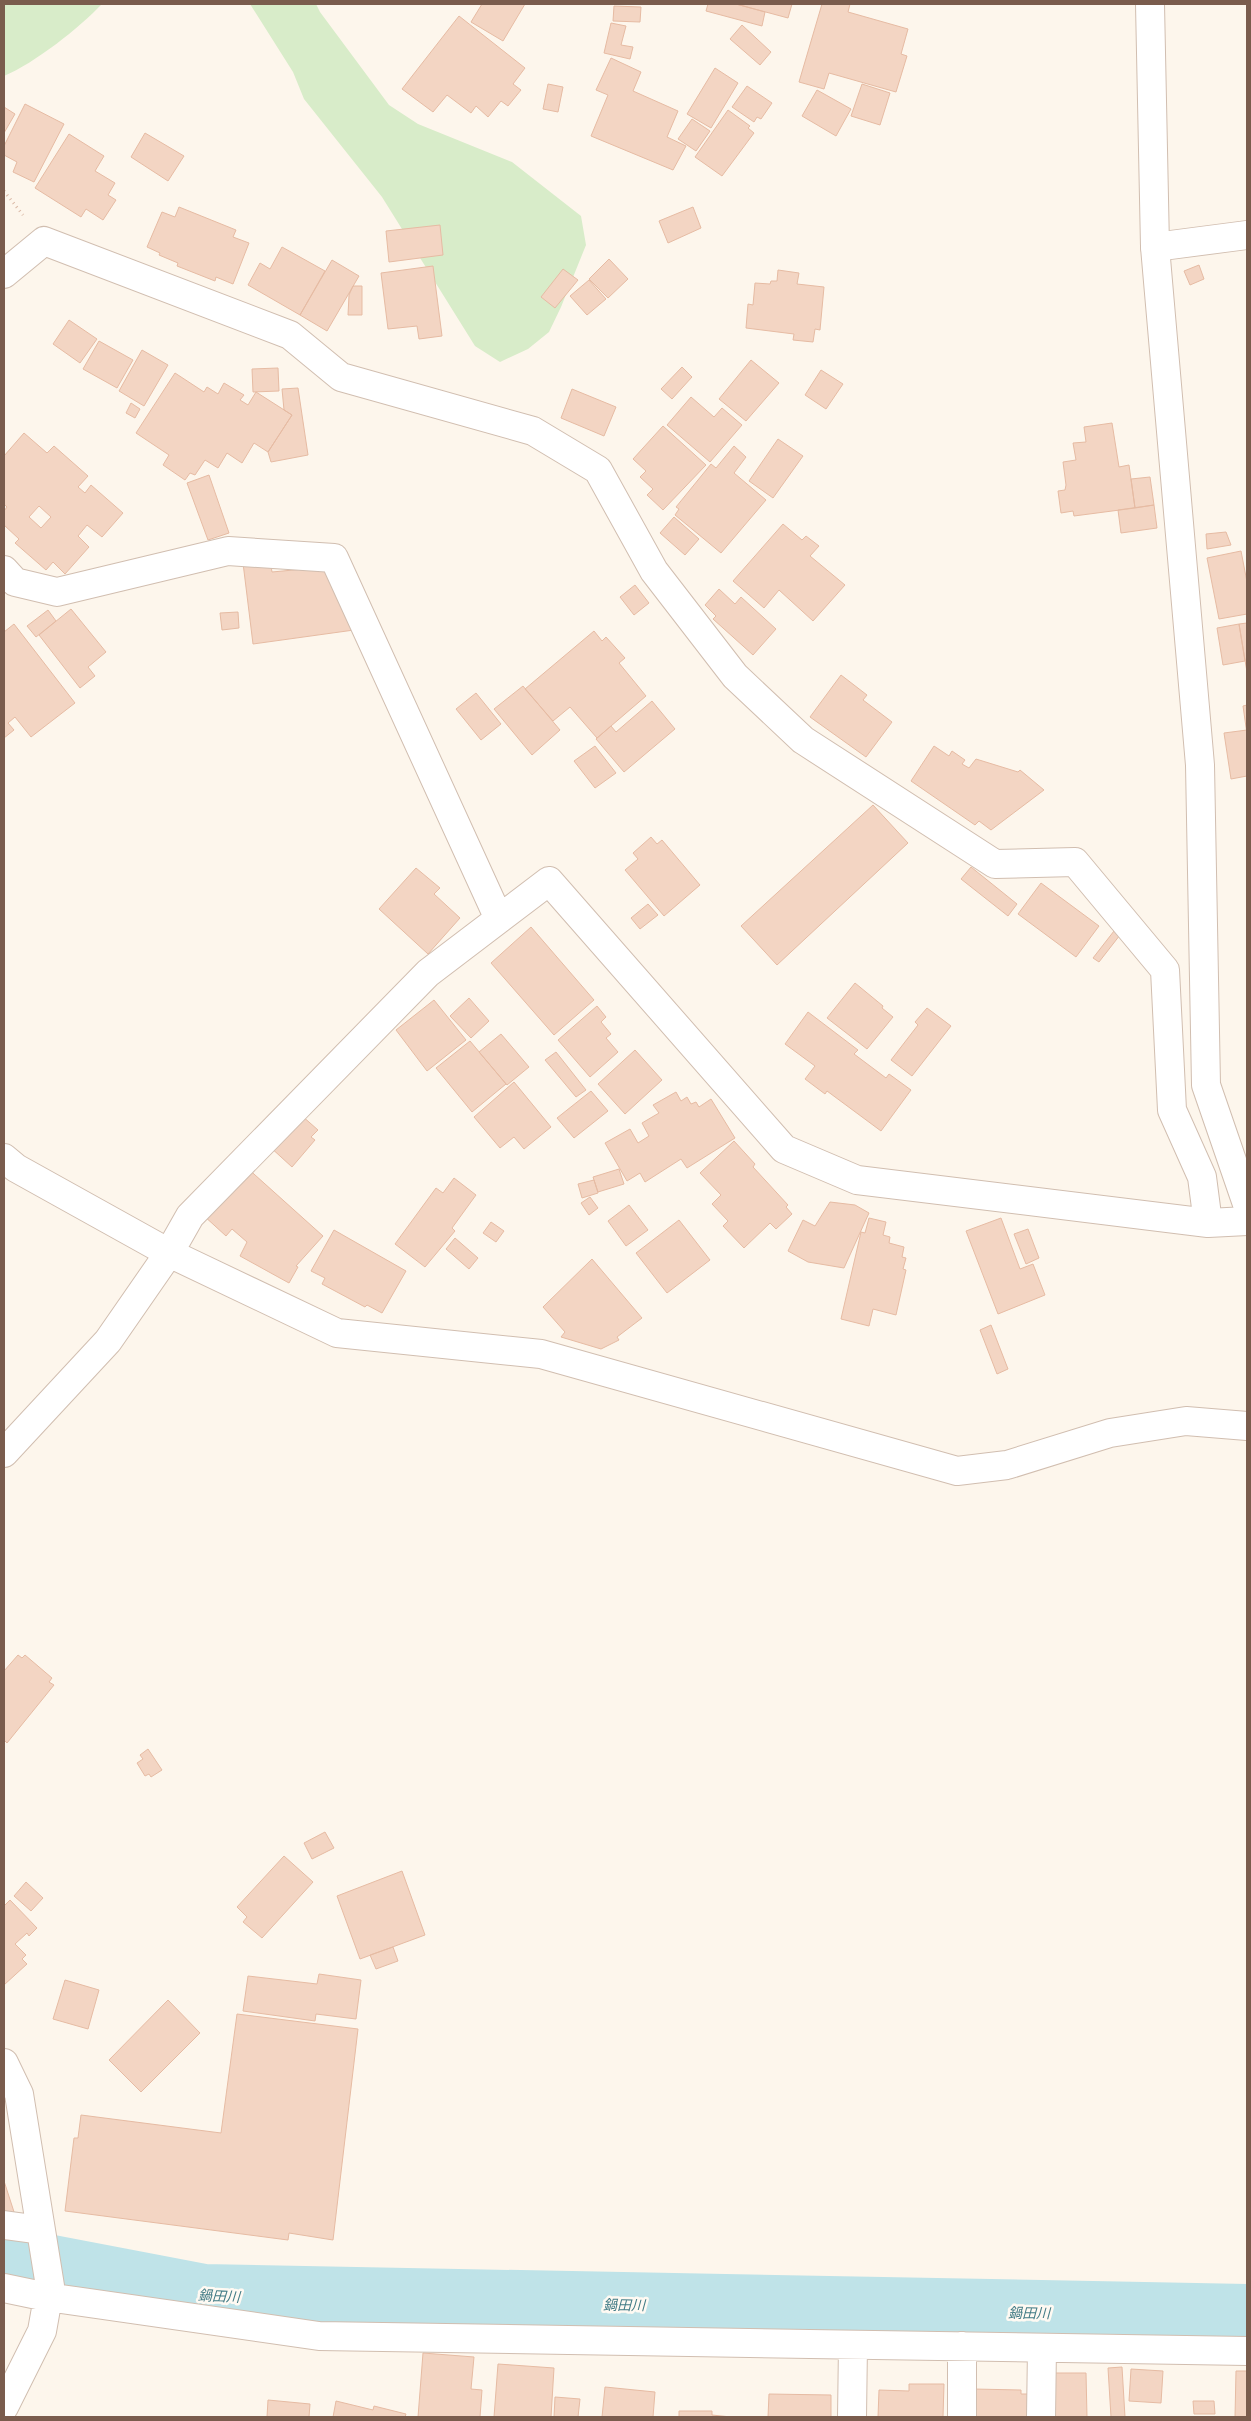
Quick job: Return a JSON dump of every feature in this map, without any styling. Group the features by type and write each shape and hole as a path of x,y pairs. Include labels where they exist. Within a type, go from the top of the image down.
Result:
{"street":[{"path":"1150,4 1155,247 1200,765 1206,1086 1247,1204"},
{"path":"1155,247 1247,235"},
{"path":"4,274 44,241 290,335 341,377 533,431 598,470 654,571 735,676 803,740 995,864 1075,862 1164,970 1172,1110 1202,1177 1208,1223"},
{"path":"4,570 15,582 57,592 228,551 334,558 499,919"},
{"path":"4,1453 108,1341 169,1253 190,1216 428,973 550,881 784,1148 857,1180 1208,1223 1247,1221"},
{"path":"4,1158 16,1168 169,1253 337,1333 541,1354 957,1471 1007,1465 1110,1433 1186,1421 1247,1426"},
{"path":"4,2063 19,2094 49,2292 42,2330 4,2408"},
{"path":"4,2225 41,2230"},
{"path":"4,2288 49,2292 319,2336 1247,2351"},
{"path":"852,2417 854,2345"},
{"path":"962,2346 962,2417"},
{"path":"1041,2417 1042,2348"}],"green space":[{"path":"4,4 102,4 56,44 29,63 4,76"},
{"path":"250,4 316,4 389,105 418,124 512,162 581,216 586,245 549,332 528,349 500,362 475,346 382,197 304,99 293,72"}],"building":[{"path":"482,4 525,4 503,41 471,22"},
{"path":"708,4 736,4 765,12 762,26 706,11"},
{"path":"736,4 792,4 788,18"},
{"path":"822,4 850,4 848,12 908,29 901,54 907,56 896,92 829,73 824,89 799,82"},
{"path":"614,6 641,7 640,22 613,21"},
{"path":"459,16 525,68 513,84 521,90 508,106 501,101 488,117 476,106 471,113 447,95 433,112 402,89"},
{"path":"611,23 626,26 621,45 633,47 630,59 604,53"},
{"path":"742,25 771,52 760,65 730,39"},
{"path":"611,58 641,72 633,91 678,111 667,137 686,146 673,170 591,136 608,95 596,90"},
{"path":"715,68 738,83 711,128 687,114"},
{"path":"548,84 563,87 558,112 543,109"},
{"path":"862,84 890,93 880,125 851,116"},
{"path":"747,86 772,103 761,119 757,117 754,122 732,107"},
{"path":"817,90 851,109 836,136 802,116"},
{"path":"25,104 64,124 34,182 13,172 17,162 4,155 4,146"},
{"path":"4,107 15,114 4,133"},
{"path":"728,110 750,126 748,128 754,133 722,176 695,157"},
{"path":"692,119 710,131 696,151 678,139"},
{"path":"145,133 184,156 168,181 131,157"},
{"path":"69,134 104,156 95,171 115,183 108,195 116,200 103,220 86,209 81,217 35,188"},
{"path":"179,207 236,230 233,237 249,243 233,284 216,277 215,281 177,266 178,263 159,255 160,253 147,247 162,212 175,217"},
{"path":"693,207 701,228 668,243 659,221"},
{"path":"440,225 443,255 389,262 386,231"},
{"path":"282,247 325,271 300,315 248,285 260,263 270,269"},
{"path":"609,259 628,279 608,298 589,279"},
{"path":"332,260 359,276 327,331 300,315"},
{"path":"1199,265 1204,279 1190,285 1184,271"},
{"path":"433,266 442,336 419,339 417,326 388,329 381,273"},
{"path":"563,269 578,280 555,308 541,297"},
{"path":"778,270 799,273 797,284 824,287 820,330 815,329 813,342 793,340 794,334 746,328 748,304 753,305 755,283 770,284 771,281 777,281"},
{"path":"589,280 606,299 587,315 570,296"},
{"path":"353,286 362,286 362,315 348,315 349,295"},
{"path":"69,320 97,339 80,363 53,344"},
{"path":"99,341 133,360 117,388 83,369"},
{"path":"142,350 168,365 144,406 119,391"},
{"path":"751,360 779,383 746,421 719,399"},
{"path":"682,367 692,377 672,399 661,389"},
{"path":"278,368 279,391 253,392 252,369"},
{"path":"821,370 843,384 826,409 805,395"},
{"path":"175,373 204,392 207,387 218,394 224,383 244,395 240,400 248,405 256,392 292,415 268,452 254,443 242,463 227,453 218,468 205,460 195,475 190,473 185,480 163,465 169,455 136,433"},
{"path":"298,388 308,455 271,462 268,452 292,415 284,410 282,389"},
{"path":"572,389 616,407 604,436 561,418"},
{"path":"691,397 714,417 722,408 742,425 710,462 667,425"},
{"path":"131,403 140,409 135,418 126,413"},
{"path":"1112,423 1119,467 1129,465 1135,508 1074,516 1073,511 1061,513 1058,491 1065,490 1066,485 1063,462 1076,460 1073,443 1086,442 1084,427"},
{"path":"663,426 706,465 663,510 647,495 653,489 640,477 646,471 633,459"},
{"path":"24,433 47,453 54,446 88,476 78,487 85,493 91,485 123,513 102,537 87,525 78,536 89,547 65,574 53,562 46,570 15,543 19,539 4,525 4,511 7,507 4,504 4,456","holes":["39,506 51,517 41,528 29,517"]},
{"path":"778,439 803,456 773,498 749,481"},
{"path":"734,446 746,457 734,473 766,500 721,553 675,515 679,509 676,507 711,464 716,468"},
{"path":"209,475 229,533 208,540 187,483"},
{"path":"1150,477 1154,505 1135,508 1131,479"},
{"path":"1154,505 1157,528 1121,533 1118,510"},
{"path":"674,517 699,539 685,555 660,533"},
{"path":"783,524 802,540 806,536 819,546 810,556 845,585 813,621 779,590 764,608 733,581"},
{"path":"1226,532 1231,545 1207,549 1206,534"},
{"path":"1241,551 1247,582 1247,614 1219,619 1207,558"},
{"path":"270,560 272,572 325,567 354,630 253,644 243,563"},
{"path":"635,585 649,603 634,615 620,597"},
{"path":"719,589 735,604 741,597 776,629 753,655 713,619 716,616 705,605"},
{"path":"71,609 106,652 88,667 95,676 80,688 39,635"},
{"path":"48,610 56,621 36,637 27,626"},
{"path":"238,612 239,628 222,630 220,613"},
{"path":"1247,623 1247,672 1239,624"},
{"path":"14,624 75,703 31,737 15,717 8,723 14,730 4,738 4,632"},
{"path":"1239,624 1245,661 1223,665 1217,628"},
{"path":"594,631 602,641 606,637 625,658 619,663 646,696 597,738 570,707 553,721 525,689"},
{"path":"841,675 867,695 863,700 892,722 866,757 810,717"},
{"path":"523,686 560,730 532,755 494,709"},
{"path":"476,693 501,724 481,740 456,709"},
{"path":"652,701 675,729 624,772 596,739 611,726 616,732"},
{"path":"1247,705 1247,734 1243,706"},
{"path":"1247,730 1247,776 1231,779 1224,733"},
{"path":"595,746 616,773 595,788 574,761"},
{"path":"934,746 949,756 952,751 965,760 962,764 969,768 976,759 1018,772 1020,770 1044,790 991,830 979,821 975,825 911,781"},
{"path":"873,805 908,843 777,965 741,926"},
{"path":"651,837 657,844 662,840 700,885 664,916 625,870 638,859 633,853"},
{"path":"971,867 1017,904 1008,916 961,879"},
{"path":"416,868 440,888 434,894 460,918 428,954 379,909"},
{"path":"1041,883 1099,926 1076,957 1018,914"},
{"path":"648,904 658,915 640,929 631,918"},
{"path":"531,927 594,1000 554,1035 491,963"},
{"path":"1114,931 1120,935 1099,962 1093,958"},
{"path":"855,983 883,1006 882,1008 893,1017 867,1049 827,1018"},
{"path":"469,998 489,1021 471,1038 450,1016"},
{"path":"434,1000 466,1040 427,1071 396,1030"},
{"path":"597,1006 606,1017 601,1022 611,1034 606,1038 618,1052 590,1077 558,1040"},
{"path":"927,1008 951,1026 912,1076 891,1060 918,1025 915,1022"},
{"path":"808,1012 858,1050 854,1054 886,1078 889,1074 911,1090 881,1131 827,1091 825,1094 805,1079 815,1066 785,1044"},
{"path":"501,1034 529,1067 507,1085 479,1052"},
{"path":"470,1041 506,1084 472,1112 436,1068"},
{"path":"635,1050 662,1080 625,1114 598,1084"},
{"path":"556,1052 586,1090 576,1097 545,1060"},
{"path":"514,1082 551,1127 524,1149 514,1137 500,1148 474,1117"},
{"path":"591,1091 608,1111 574,1138 557,1118"},
{"path":"676,1092 681,1101 687,1097 691,1104 696,1102 699,1107 711,1099 735,1138 687,1168 681,1159 645,1182 640,1173 627,1181 605,1143 630,1129 638,1143 649,1136 642,1123 659,1113 653,1105"},
{"path":"301,1115 318,1130 311,1137 315,1140 292,1167 269,1146"},
{"path":"734,1141 755,1164 753,1167 788,1205 786,1207 792,1214 776,1229 770,1223 744,1248 723,1226 728,1221 712,1204 721,1195 700,1173"},
{"path":"245,1166 323,1236 296,1266 298,1267 289,1283 240,1256 247,1242 232,1229 226,1236 203,1215"},
{"path":"619,1169 624,1184 598,1192 593,1177"},
{"path":"454,1178 476,1195 452,1228 455,1231 425,1267 395,1244 436,1188 443,1193"},
{"path":"594,1180 598,1193 582,1198 578,1184"},
{"path":"590,1197 598,1208 589,1215 581,1203"},
{"path":"830,1202 855,1205 869,1213 844,1268 808,1262 788,1251 803,1220 815,1226"},
{"path":"629,1205 648,1230 626,1246 608,1221"},
{"path":"869,1218 886,1222 883,1235 890,1237 889,1243 904,1247 902,1257 906,1258 903,1269 906,1270 896,1315 873,1309 869,1326 841,1319 861,1232 865,1233"},
{"path":"1001,1218 1020,1269 1033,1264 1045,1295 998,1314 966,1231"},
{"path":"679,1220 710,1260 667,1293 636,1253"},
{"path":"491,1222 504,1231 496,1242 483,1233"},
{"path":"1028,1229 1039,1258 1026,1264 1014,1234"},
{"path":"334,1230 406,1271 382,1313 367,1305 365,1307 322,1284 325,1278 311,1271"},
{"path":"455,1238 478,1258 469,1269 446,1249"},
{"path":"592,1259 642,1318 617,1337 619,1340 601,1349 561,1337 565,1332 543,1307"},
{"path":"991,1325 1008,1369 997,1374 980,1330"},
{"path":"18,1655 22,1658 25,1655 52,1678 49,1682 54,1685 7,1743 4,1740 4,1671"},
{"path":"148,1749 162,1770 151,1777 149,1774 145,1776 137,1763 143,1759 140,1755"},
{"path":"325,1832 334,1848 312,1859 304,1843"},
{"path":"284,1856 313,1882 262,1938 243,1922 247,1917 237,1907"},
{"path":"402,1871 425,1935 360,1959 337,1896"},
{"path":"26,1882 43,1898 31,1911 14,1896"},
{"path":"10,1900 37,1928 29,1936 27,1933 15,1944 26,1955 22,1959 27,1964 4,1985 4,1906"},
{"path":"393,1947 398,1961 376,1969 370,1955"},
{"path":"319,1974 361,1980 356,2019 316,2014 315,2021 243,2011 248,1976 317,1984"},
{"path":"65,1980 99,1990 88,2029 53,2019"},
{"path":"168,2000 200,2033 141,2092 109,2060"},
{"path":"237,2014 358,2029 333,2240 289,2233 288,2240 65,2211 74,2138 78,2138 81,2115 221,2133"},
{"path":"4,2181 15,2215 4,2214"},
{"path":"423,2353 474,2357 471,2389 482,2390 480,2417 418,2417"},
{"path":"498,2364 554,2368 551,2417 494,2417"},
{"path":"1122,2367 1125,2417 1111,2417 1108,2368"},
{"path":"1131,2369 1163,2371 1161,2403 1129,2401"},
{"path":"1236,2371 1247,2371 1247,2417 1235,2417"},
{"path":"1054,2373 1086,2373 1087,2417 1055,2417"},
{"path":"909,2384 944,2384 943,2417 878,2417 879,2390 909,2391"},
{"path":"605,2387 655,2392 653,2417 602,2417"},
{"path":"973,2389 1021,2390 1021,2394 1035,2394 1034,2417 972,2417"},
{"path":"769,2394 831,2395 831,2417 768,2417"},
{"path":"555,2397 580,2399 578,2417 554,2417"},
{"path":"268,2400 310,2404 309,2417 267,2417"},
{"path":"336,2401 373,2410 374,2406 406,2414 405,2417 333,2417"},
{"path":"1193,2401 1214,2401 1215,2414 1194,2414"},
{"path":"679,2411 712,2411 712,2415 731,2417 679,2417"}],"waterway":[{"name":"鍋田川","path":"4,2259 203,2297 1247,2317"}]}
